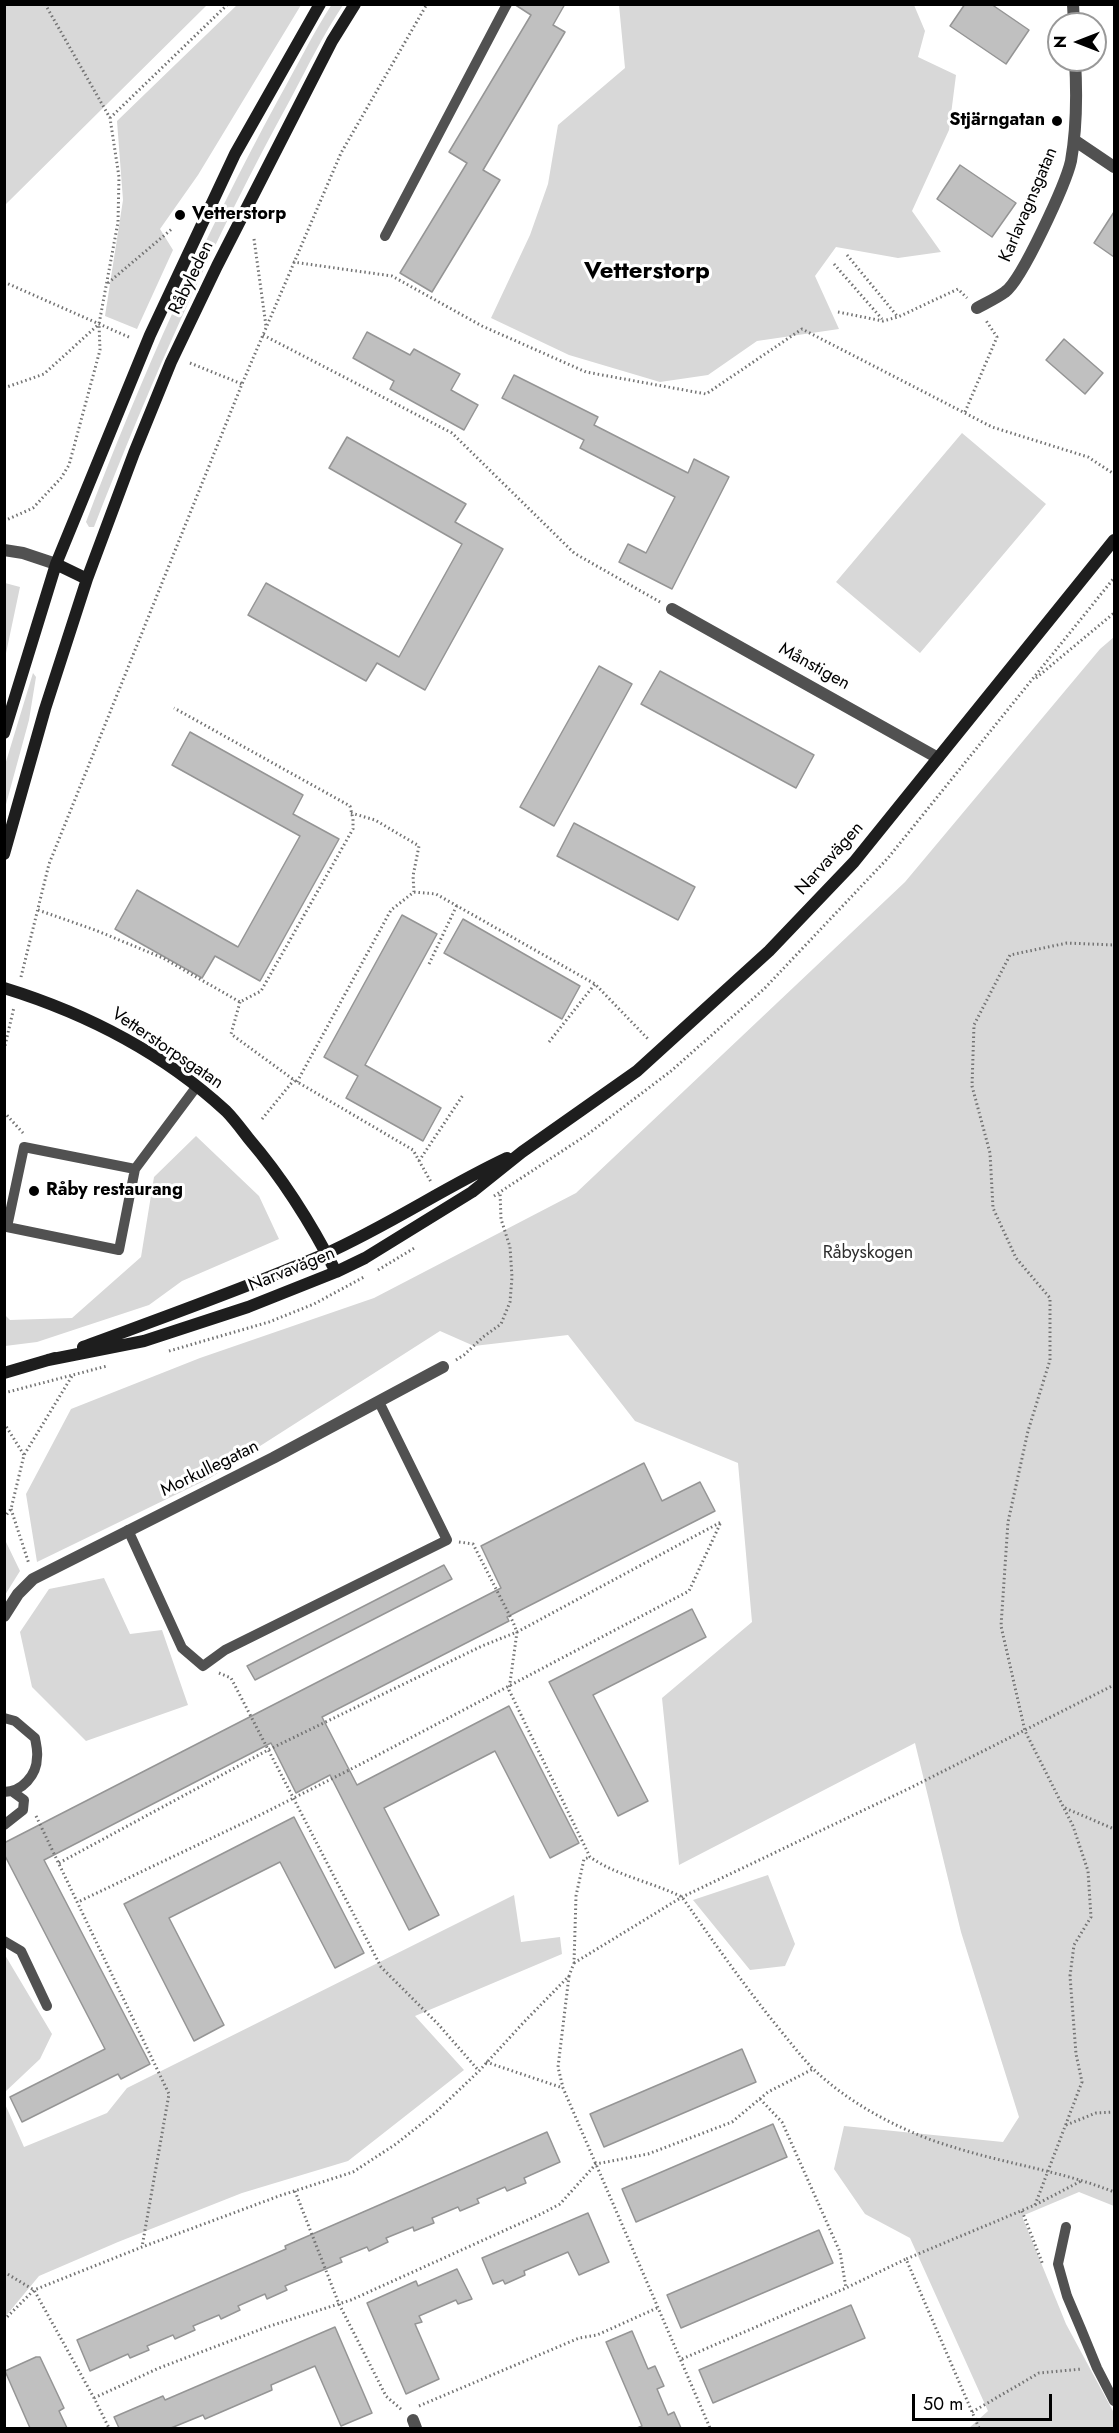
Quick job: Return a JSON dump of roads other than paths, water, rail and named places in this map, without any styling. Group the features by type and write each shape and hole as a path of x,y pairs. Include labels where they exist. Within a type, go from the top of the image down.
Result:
{"main road":[{"name":"Råbyleden","path":"4,733 56,564 106,437 235,154 320,4"},
{"name":"Råbyleden","path":"4,854 45,709 87,579 171,362 217,266 327,51 355,4"},
{"name":"Narvavägen","path":"48,1360 144,1341 248,1307 336,1272 364,1258 472,1192 522,1152 637,1071 776,944 854,862 1114,540"},
{"path":"56,564 87,579"},
{"name":"Vetterstorpsgatan","path":"4,988 54,1004 114,1032 197,1086 227,1113 270,1162 303,1211 336,1272"},
{"name":"Narvavägen","path":"4,1373 48,1360 241,1288 326,1253 380,1227 462,1179 522,1152"}],"street":[{"name":"Karlavagnsgatan","path":"977,308 1006,291 1017,279 1033,250 1070,164 1078,101 1076,72"},
{"path":"1074,140 1114,167"},
{"path":"4,550 23,553 56,564"},
{"name":"Månstigen","path":"672,609 938,758"},
{"name":"Morkullegatan","path":"4,1616 18,1594 33,1579 379,1402 442,1367"}],"lane":[{"path":"386,236 507,4"},
{"path":"135,1169 24,1147 7,1227 118,1250 135,1169 197,1086"},
{"path":"128,1530 182,1648 203,1666 225,1650 447,1540 379,1402"},
{"path":"4,1718 15,1721 35,1738 38,1759 28,1782 9,1792"},
{"path":"4,1825 23,1810 24,1800 9,1792"},
{"path":"4,1941 21,1951 46,2006"},
{"path":"1066,2227 1058,2264 1067,2296 1097,2368 1114,2401"}],"place":[{"name":"Stjärngatan","path":"1057,121"},
{"name":"Vetterstorp","path":"180,215"},
{"name":"Råby restaurang","path":"34,1191"}],"district":[{"name":"Vetterstorp","path":"647,272"}],"park label":[{"name":"Råbyskogen","path":"868,1254"}]}
